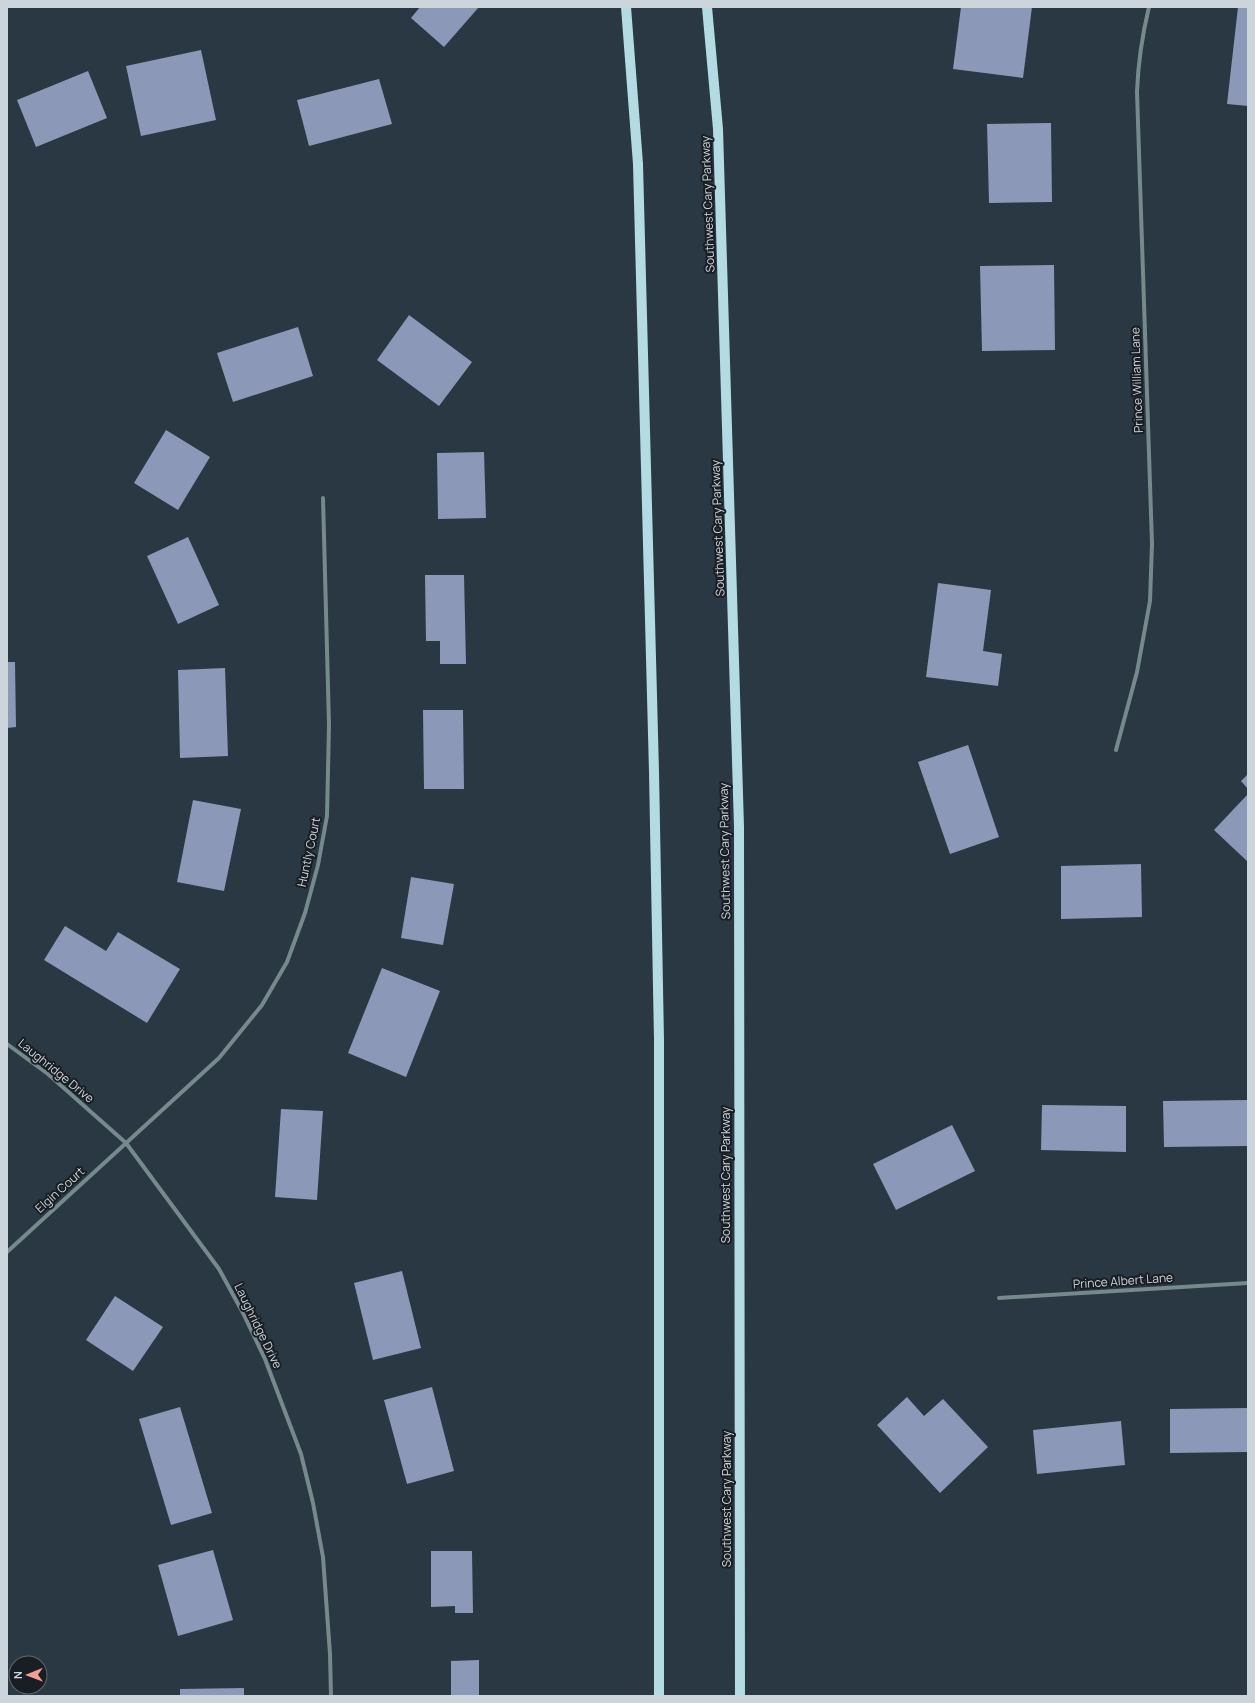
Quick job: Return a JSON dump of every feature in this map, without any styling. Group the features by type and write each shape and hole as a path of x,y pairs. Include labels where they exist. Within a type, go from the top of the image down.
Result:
{"main road":[{"path":"626,7 638,164 654,772 659,1040 660,1696"},
{"name":"Southwest Cary Parkway","path":"707,7 718,129 739,827 740,1696"}],"street":[{"name":"Prince William Lane","path":"1116,750 1136,672 1150,601 1152,529 1137,92 1138,63 1142,35 1149,7"},
{"name":"Huntly Court","path":"126,1143 219,1058 262,1005 288,962 305,913 318,865 327,816 329,725 323,498"},
{"name":"Laughridge Drive","path":"7,1044 48,1074 126,1143 219,1269 265,1359 301,1454 313,1503 323,1557 330,1654 330,1696"},
{"name":"Elgin Court","path":"7,1252 126,1143"},
{"name":"Prince Albert Lane","path":"999,1298 1248,1283"}],"building":[{"path":"420,7 479,7 444,47 411,18"},
{"path":"961,7 1032,7 1023,78 953,69"},
{"path":"1238,7 1248,7 1248,106 1227,104"},
{"path":"201,50 216,120 141,136 126,66"},
{"path":"88,71 107,118 36,147 17,100"},
{"path":"379,79 392,124 309,146 297,100"},
{"path":"1051,123 1052,202 989,203 987,124"},
{"path":"1054,265 1055,350 982,351 980,266"},
{"path":"409,315 472,362 439,406 377,360"},
{"path":"298,327 313,376 233,402 217,353"},
{"path":"166,430 210,457 178,510 134,483"},
{"path":"484,452 486,518 438,519 437,453"},
{"path":"188,537 219,605 178,624 147,556"},
{"path":"425,575 464,575 466,664 440,664 440,641 426,641"},
{"path":"938,583 991,590 983,651 1002,654 998,686 926,677"},
{"path":"7,662 15,662 16,727 7,728"},
{"path":"225,668 228,756 180,758 178,670"},
{"path":"423,710 463,710 464,789 424,789"},
{"path":"968,745 999,837 950,854 918,762"},
{"path":"1248,774 1248,789 1241,781"},
{"path":"1248,794 1248,862 1214,830"},
{"path":"193,800 241,809 224,891 177,882"},
{"path":"1141,864 1142,917 1061,919 1061,866"},
{"path":"411,877 454,884 443,945 401,938"},
{"path":"65,926 106,951 118,932 180,969 147,1023 44,960"},
{"path":"382,968 440,991 406,1077 348,1053"},
{"path":"1248,1100 1248,1146 1164,1147 1163,1101"},
{"path":"1042,1105 1126,1106 1126,1152 1041,1150"},
{"path":"281,1109 323,1111 317,1200 275,1197"},
{"path":"952,1125 975,1171 896,1210 873,1164"},
{"path":"402,1271 421,1348 373,1360 354,1283"},
{"path":"115,1296 163,1327 133,1371 86,1340"},
{"path":"432,1387 454,1471 407,1484 384,1400"},
{"path":"907,1397 924,1416 943,1399 988,1447 940,1493 877,1425"},
{"path":"180,1407 212,1513 171,1525 139,1419"},
{"path":"1248,1408 1248,1452 1170,1453 1170,1409"},
{"path":"1121,1421 1125,1465 1037,1474 1033,1430"},
{"path":"213,1550 233,1620 178,1636 158,1565"},
{"path":"431,1551 472,1551 473,1613 455,1613 455,1606 431,1607"},
{"path":"479,1660 479,1696 451,1696 451,1661"},
{"path":"244,1688 244,1696 180,1696 180,1689"}]}
